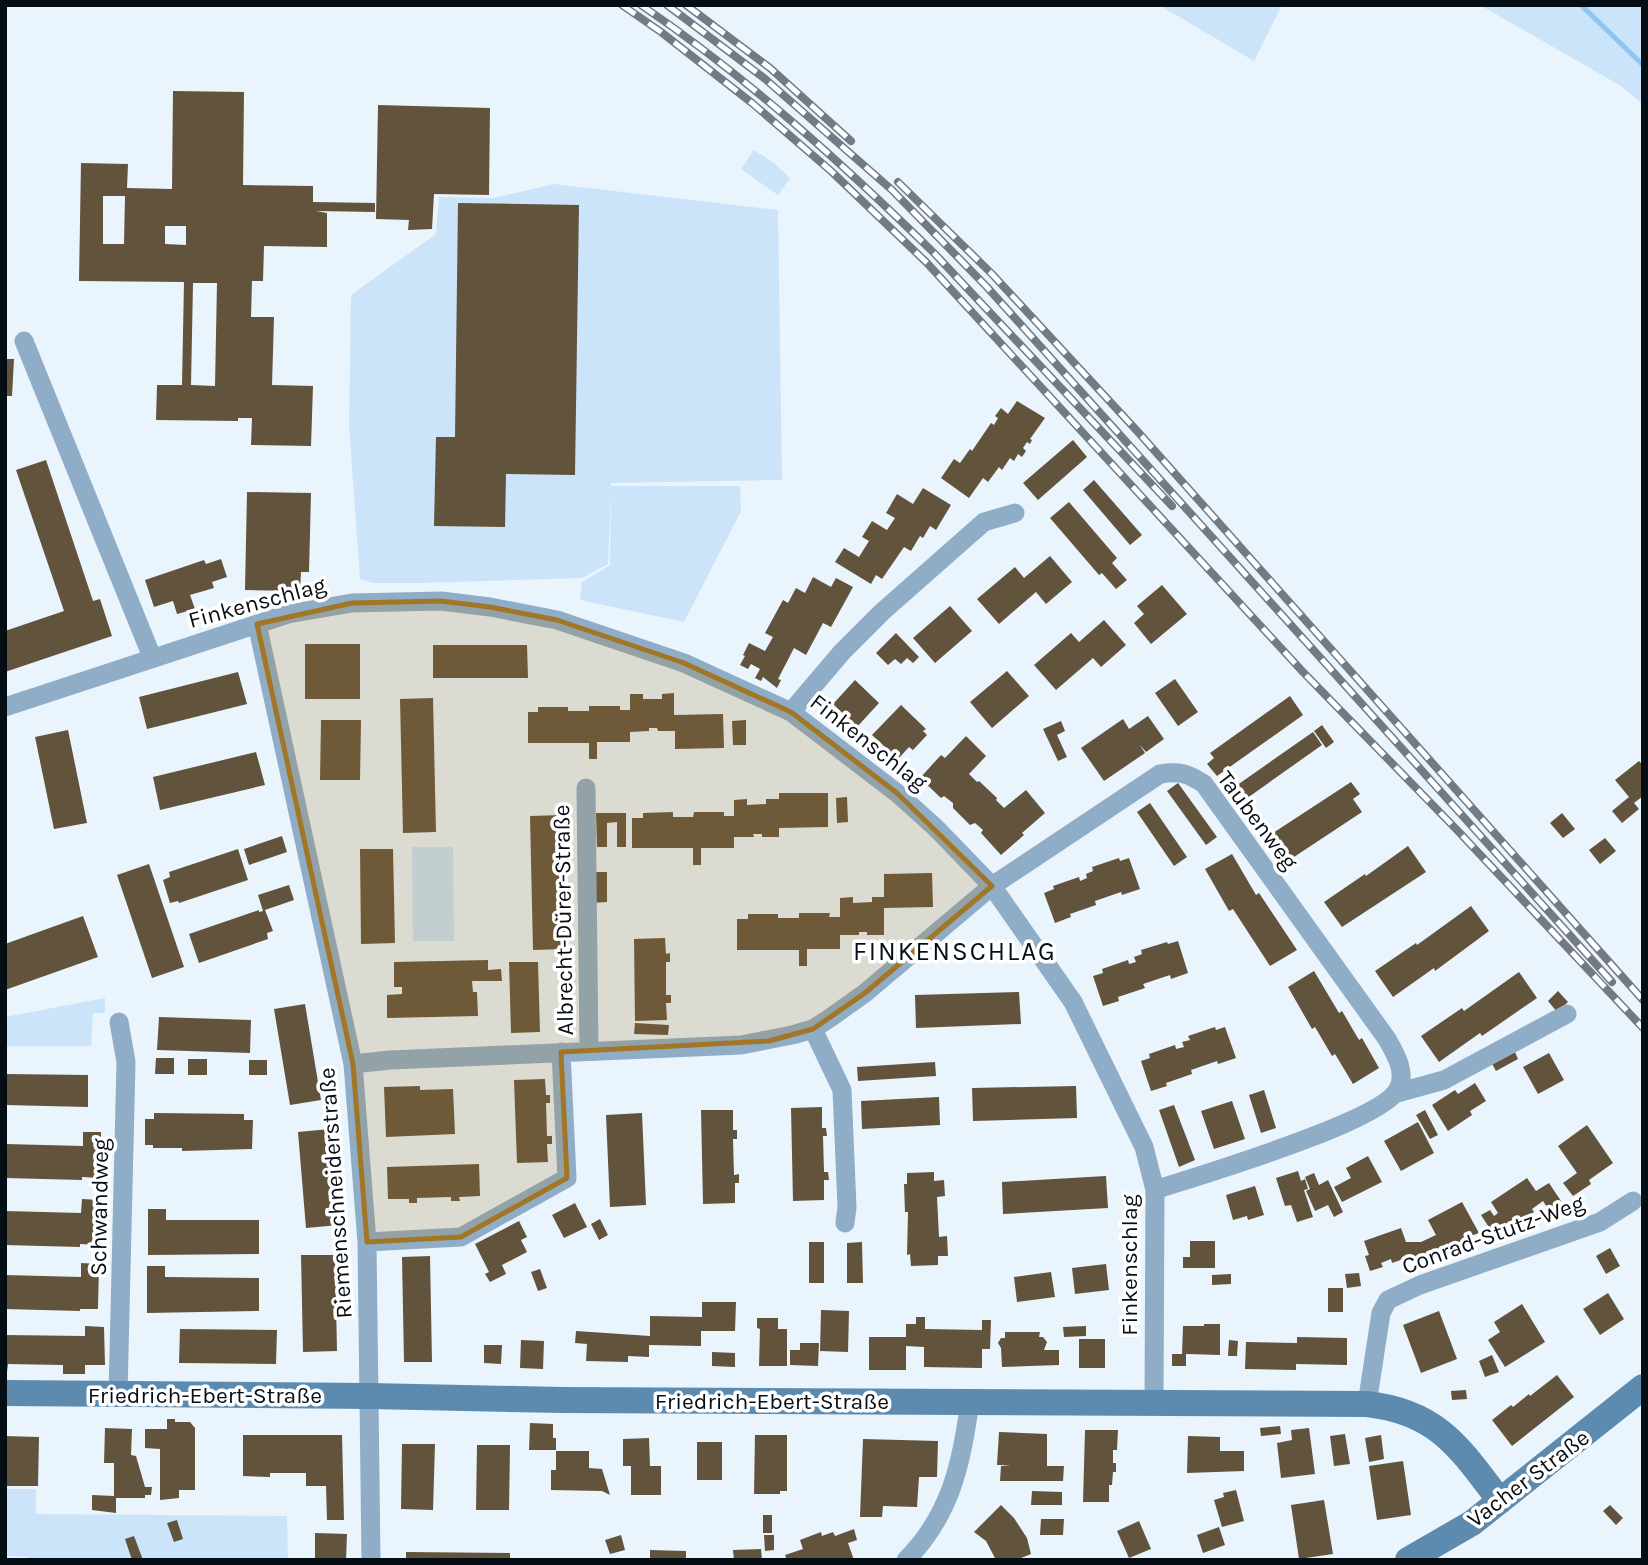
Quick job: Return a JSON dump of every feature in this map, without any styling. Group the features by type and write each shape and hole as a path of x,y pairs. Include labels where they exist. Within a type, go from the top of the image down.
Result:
{"street":[{"path":"24,341 152,657"},
{"path":"792,712 842,652 881,612 984,522 1015,513"},
{"name":"Finkenschlag","path":"5,707 288,614 352,603 441,601 557,620 684,663 792,712 897,793 936,828 992,886 1073,1002 1144,1147 1155,1190 1154,1402"},
{"name":"Riemenschneiderstraße","path":"257,624 353,1064 367,1242 371,1560"},
{"name":"Taubenweg","path":"992,886 1160,774 1189,774 1204,784 1387,1039 1398,1061 1401,1082 1397,1093"},
{"name":"Albrecht-Dürer-Straße","path":"586,788 589,1051"},
{"name":"Albrecht-Dürer-Straße","path":"353,1064 390,1060 741,1045 792,1035 813,1029 865,993 992,886"},
{"path":"1155,1190 1298,1142 1377,1109 1397,1093 1444,1080 1567,1014"},
{"name":"Schwandweg","path":"118,1395 126,1062 119,1022"},
{"path":"813,1029 842,1090 847,1207 845,1223"},
{"path":"367,1242 461,1237 567,1178 561,1052"},
{"name":"Conrad-Stutz-Weg","path":"1367,1404 1381,1314 1388,1300 1420,1285 1600,1222 1633,1201"},
{"name":"Vacher Straße","path":"1408,1560 1472,1523 1643,1387"},
{"name":"Friedrich-Ebert-Straße","path":"5,1394 370,1396 576,1401 1367,1404 1406,1411 1439,1428 1500,1501"},
{"path":"906,1560 928,1532 949,1497 963,1452 970,1401"}],"highlighted area":[{"path":"441,601 490,607 557,620 684,663 791,712 897,793 992,886 865,993 813,1029 769,1041 561,1052 567,1178 461,1237 367,1242 353,1064 257,624 352,603"}],"shaded area":[{"path":"1159,5 1282,5 1254,61"},
{"path":"1480,5 1643,5 1643,104 1621,86"},
{"path":"754,150 790,178 778,195 741,169"},
{"path":"554,184 778,210 782,480 611,483 611,486 740,486 741,511 684,622 580,600 582,582 610,565 611,491 608,564 582,578 419,583 373,583 360,579 349,425 351,295 436,234 439,197 494,198"},
{"path":"412,847 453,847 454,941 413,941"},
{"path":"105,998 105,1013 93,1013 91,1046 5,1046 5,1017"},
{"path":"5,1489 36,1489 36,1514 287,1516 288,1560 28,1560 28,1557 7,1556"}],"building":[{"path":"173,91 244,92 243,185 313,186 313,202 375,203 375,212 316,211 327,213 327,247 264,246 263,281 252,281 251,317 274,317 272,385 313,386 311,446 251,445 252,418 238,418 238,421 156,420 157,385 182,385 184,282 79,281 81,163 128,164 127,188 172,189","holes":["103,196 125,196 124,244 103,244","165,226 186,226 186,245 165,244","193,283 217,283 215,386 191,385"]},
{"path":"378,105 490,108 489,195 434,194 432,229 408,230 409,220 376,219"},
{"path":"458,203 579,205 575,475 506,474 505,527 434,526 436,437 455,437"},
{"path":"5,359 14,359 12,396 5,396"},
{"path":"1017,401 1045,418 1030,439 1030,444 1027,442 1023,448 1026,451 1022,457 1018,454 1014,461 1010,458 1002,470 999,467 988,482 983,478 969,498 941,478 954,459 960,463 970,449 972,451 991,423 994,425 998,418 995,416 1001,408 1008,414"},
{"path":"1073,440 1087,457 1038,500 1023,483"},
{"path":"46,460 93,601 100,599 112,636 5,672 5,631 64,611 16,470"},
{"path":"1094,480 1142,535 1130,545 1083,490"},
{"path":"923,488 951,505 936,530 930,526 911,551 904,547 882,579 876,575 871,584 835,562 844,548 859,557 869,541 862,537 872,521 887,530 895,518 886,513 897,494 913,504"},
{"path":"247,492 311,493 309,572 301,572 300,591 245,590"},
{"path":"1069,502 1117,558 1112,563 1127,580 1116,589 1102,573 1099,575 1050,518"},
{"path":"1050,556 1072,582 1046,604 1036,592 999,624 977,599 1015,567 1024,578"},
{"path":"221,559 227,577 212,582 214,588 190,595 195,609 177,614 173,601 154,607 145,580 204,560 206,564"},
{"path":"813,577 831,587 836,578 853,587 831,627 823,623 806,655 794,648 778,679 781,680 777,688 763,677 761,681 755,678 760,669 751,664 748,669 740,665 745,656 743,655 749,643 765,651 773,637 765,633 783,600 788,603 796,588 805,593"},
{"path":"1162,585 1187,614 1151,644 1134,623 1144,614 1137,606"},
{"path":"950,606 972,631 935,663 913,638"},
{"path":"1104,620 1126,645 1101,667 1093,658 1056,690 1034,665 1071,633 1079,642"},
{"path":"896,633 919,657 913,663 907,658 901,664 895,659 888,665 876,653"},
{"path":"305,644 360,644 360,699 305,699"},
{"path":"433,645 527,645 528,678 433,678"},
{"path":"1007,671 1029,696 992,728 970,702"},
{"path":"238,672 247,704 147,729 139,697"},
{"path":"1175,679 1198,712 1178,726 1155,693"},
{"path":"855,680 879,703 857,727 833,704"},
{"path":"674,693 674,715 723,714 724,748 675,749 675,731 658,731 657,728 630,732 630,742 597,742 597,759 589,759 589,743 528,743 528,712 538,712 538,707 568,707 568,711 589,711 589,706 620,706 620,710 630,710 630,694 643,694 643,699 662,699 662,694"},
{"path":"1290,696 1303,715 1217,776 1207,764 1214,758 1210,753"},
{"path":"433,698 436,832 403,833 400,699"},
{"path":"901,705 926,729 923,731 927,735 913,750 909,747 898,759 872,735"},
{"path":"1148,716 1164,739 1146,752 1140,745 1145,753 1104,781 1081,748 1123,719 1129,729"},
{"path":"321,720 361,720 360,780 320,780"},
{"path":"746,720 746,745 733,745 732,721"},
{"path":"1061,721 1065,731 1057,735 1067,757 1058,761 1043,729"},
{"path":"1322,725 1334,742 1326,748 1314,731"},
{"path":"68,730 87,823 54,829 35,737"},
{"path":"1313,732 1322,745 1243,801 1233,788"},
{"path":"966,736 986,756 969,774 977,782 997,798 1004,808 1026,790 1045,813 1001,855 981,833 983,830 975,823 970,825 953,808 953,803 944,796 941,798 920,778 941,755 945,758"},
{"path":"256,752 265,785 160,810 153,777"},
{"path":"1639,761 1643,765 1643,796 1634,803 1639,809 1622,823 1612,811 1629,797 1615,780"},
{"path":"1351,782 1360,794 1353,799 1362,812 1291,859 1273,833"},
{"path":"1178,783 1217,837 1206,845 1167,791"},
{"path":"779,793 828,793 828,827 779,828 779,837 753,834 754,837 734,837 734,848 701,848 701,865 693,865 693,848 632,848 632,818 643,818 643,813 673,812 673,817 693,817 694,812 724,812 724,816 734,816 734,800 747,799 747,805 766,804 766,799 779,799"},
{"path":"847,797 848,822 837,823 836,798"},
{"path":"1150,803 1187,857 1174,866 1137,812"},
{"path":"596,813 626,813 626,847 617,847 617,822 607,823 607,847 597,847"},
{"path":"1562,813 1575,829 1563,838 1550,823"},
{"path":"563,815 566,949 533,950 530,816"},
{"path":"282,836 287,852 249,865 244,849"},
{"path":"1605,838 1616,851 1600,864 1589,850"},
{"path":"1408,846 1426,872 1342,927 1324,902"},
{"path":"238,849 248,880 179,903 170,903 163,880 170,877 169,872"},
{"path":"360,849 393,849 395,943 361,944"},
{"path":"1232,854 1256,895 1259,893 1297,950 1270,966 1233,909 1229,911 1205,869"},
{"path":"1119,858 1120,861 1129,858 1140,889 1095,901 1096,905 1070,914 1071,917 1055,923 1044,893 1054,889 1053,886 1079,877 1080,881 1087,878 1086,874 1093,871 1092,867"},
{"path":"149,864 184,967 152,978 117,875"},
{"path":"591,872 607,872 607,902 592,903"},
{"path":"932,873 933,907 884,908 884,935 859,932 859,935 840,935 840,949 807,949 807,966 799,966 799,950 737,950 737,919 748,919 748,914 778,914 778,918 799,918 799,913 830,913 829,917 840,917 840,898 853,897 853,903 872,902 872,897 884,897 884,874"},
{"path":"289,885 294,900 265,910 273,931 267,933 268,939 199,963 189,934 259,910 263,911 258,895"},
{"path":"1471,906 1489,931 1435,971 1434,968 1393,997 1375,971"},
{"path":"83,916 98,957 5,990 5,944"},
{"path":"665,938 666,954 670,953 670,962 666,962 666,995 671,995 671,1003 666,1003 667,1020 635,1021 634,939"},
{"path":"1178,941 1188,973 1171,979 1170,975 1143,984 1145,988 1118,997 1119,1001 1103,1006 1093,976 1103,973 1102,969 1128,960 1129,964 1136,962 1134,957 1142,954 1141,950"},
{"path":"488,960 488,970 501,969 502,981 472,981 473,992 477,992 478,1016 387,1018 387,995 402,994 402,987 394,987 394,962"},
{"path":"509,962 538,962 540,1032 511,1033"},
{"path":"1314,971 1339,1013 1342,1011 1359,1040 1362,1038 1379,1068 1353,1084 1315,1027 1312,1029 1288,987"},
{"path":"1519,972 1537,998 1439,1062 1421,1036 1462,1008 1464,1011"},
{"path":"1558,991 1568,1002 1557,1012 1548,1001"},
{"path":"1019,992 1021,1024 916,1028 915,995"},
{"path":"305,1004 321,1100 290,1105 274,1009"},
{"path":"159,1017 251,1020 250,1053 157,1050"},
{"path":"635,1023 669,1025 668,1035 634,1034"},
{"path":"1215,1027 1216,1030 1225,1027 1236,1058 1191,1070 1192,1074 1151,1091 1141,1061 1150,1058 1149,1054 1175,1045 1176,1049 1184,1047 1182,1042 1190,1040 1188,1036"},
{"path":"1514,1050 1518,1059 1496,1071 1491,1062"},
{"path":"1549,1053 1564,1080 1538,1094 1523,1067"},
{"path":"156,1058 174,1058 174,1074 155,1074"},
{"path":"188,1059 207,1059 207,1075 188,1075"},
{"path":"249,1060 267,1060 267,1075 249,1075"},
{"path":"935,1062 936,1076 858,1081 857,1067"},
{"path":"5,1074 88,1075 88,1107 5,1105"},
{"path":"545,1079 546,1095 550,1095 550,1103 546,1103 547,1136 552,1136 552,1144 547,1144 548,1162 517,1163 514,1080"},
{"path":"1475,1083 1486,1101 1470,1111 1472,1115 1448,1131 1432,1105 1455,1090 1458,1094"},
{"path":"420,1086 420,1090 453,1089 455,1134 386,1137 384,1087"},
{"path":"1076,1086 1077,1118 973,1121 972,1088"},
{"path":"1264,1090 1276,1128 1261,1133 1249,1095"},
{"path":"939,1097 940,1125 862,1129 861,1101"},
{"path":"1232,1101 1245,1139 1214,1149 1201,1111"},
{"path":"1174,1105 1195,1160 1179,1167 1159,1110"},
{"path":"822,1107 822,1128 826,1128 827,1136 823,1136 824,1172 828,1172 829,1180 824,1180 824,1200 793,1201 791,1108"},
{"path":"701,1110 733,1110 733,1130 737,1130 737,1139 733,1139 734,1175 739,1174 739,1183 735,1183 735,1203 703,1204"},
{"path":"1425,1110 1438,1135 1430,1139 1416,1115"},
{"path":"154,1113 244,1114 244,1120 253,1120 252,1149 182,1151 182,1148 153,1148 153,1145 145,1145 145,1119 154,1119"},
{"path":"642,1113 646,1205 610,1207 606,1115"},
{"path":"1418,1122 1434,1153 1401,1171 1384,1141"},
{"path":"1587,1125 1613,1163 1589,1180 1591,1184 1573,1196 1563,1183 1577,1173 1558,1146"},
{"path":"330,1129 339,1225 306,1228 298,1132"},
{"path":"83,1132 101,1132 100,1178 5,1178 5,1144 83,1146"},
{"path":"1368,1156 1382,1182 1342,1202 1334,1187 1351,1178 1346,1168"},
{"path":"479,1164 480,1196 459,1197 460,1201 451,1201 451,1197 417,1198 417,1203 409,1203 409,1199 388,1199 387,1167"},
{"path":"1298,1171 1301,1181 1305,1179 1308,1189 1304,1190 1313,1217 1297,1222 1291,1205 1285,1206 1276,1178"},
{"path":"934,1172 934,1181 944,1180 945,1196 937,1197 939,1237 947,1236 948,1256 938,1256 938,1265 911,1266 910,1254 907,1255 908,1212 905,1212 904,1184 907,1184 907,1173"},
{"path":"1314,1173 1319,1185 1328,1180 1343,1212 1334,1217 1328,1205 1315,1211 1306,1191 1310,1189 1305,1177"},
{"path":"1106,1176 1108,1208 1003,1214 1002,1182"},
{"path":"1527,1178 1536,1191 1549,1183 1563,1204 1551,1213 1543,1201 1532,1209 1534,1212 1518,1223 1515,1220 1492,1232 1481,1215 1490,1210 1494,1216 1498,1213 1491,1202"},
{"path":"1255,1186 1264,1215 1248,1220 1247,1216 1233,1220 1226,1195"},
{"path":"82,1199 100,1200 98,1245 5,1245 5,1211 81,1213"},
{"path":"1462,1202 1479,1233 1451,1245 1452,1247 1445,1251 1442,1247 1412,1259 1412,1256 1392,1263 1391,1259 1381,1263 1383,1267 1370,1271 1365,1256 1369,1255 1364,1241 1401,1228 1406,1242 1421,1242 1436,1235 1428,1220"},
{"path":"575,1203 587,1227 564,1238 552,1215"},
{"path":"148,1209 166,1209 166,1220 259,1220 259,1254 148,1255"},
{"path":"600,1219 608,1235 599,1240 591,1224"},
{"path":"519,1221 527,1237 521,1240 527,1252 502,1265 506,1274 490,1282 485,1274 489,1272 475,1244"},
{"path":"1190,1241 1215,1241 1215,1268 1183,1268 1183,1257 1190,1257"},
{"path":"809,1242 824,1242 824,1283 809,1283"},
{"path":"862,1242 863,1283 847,1283 847,1243"},
{"path":"1610,1248 1620,1266 1606,1274 1596,1256"},
{"path":"301,1255 335,1255 337,1351 303,1352"},
{"path":"430,1256 432,1362 404,1362 402,1257"},
{"path":"81,1263 99,1264 98,1309 5,1309 5,1275 81,1277"},
{"path":"1106,1264 1109,1290 1075,1294 1072,1268"},
{"path":"147,1266 165,1266 165,1277 259,1278 259,1311 147,1313"},
{"path":"540,1269 547,1288 538,1291 531,1272"},
{"path":"1051,1272 1055,1297 1017,1302 1014,1277"},
{"path":"1359,1273 1361,1286 1347,1288 1345,1274"},
{"path":"1231,1274 1231,1284 1212,1285 1212,1275"},
{"path":"1328,1288 1343,1288 1343,1312 1328,1312"},
{"path":"1608,1293 1624,1319 1600,1335 1583,1309"},
{"path":"702,1302 736,1302 735,1331 701,1331 701,1346 649,1345 649,1357 628,1356 628,1362 586,1361 587,1344 575,1343 576,1331 650,1336 650,1316 702,1317"},
{"path":"1522,1304 1545,1342 1505,1367 1488,1340 1500,1332 1494,1322"},
{"path":"821,1310 849,1311 848,1352 820,1351"},
{"path":"1439,1311 1457,1359 1421,1373 1403,1325"},
{"path":"916,1317 925,1317 925,1329 982,1330 982,1320 991,1320 990,1349 982,1349 982,1368 924,1367 924,1347 906,1346 906,1370 869,1370 869,1337 906,1337 906,1324 916,1324"},
{"path":"757,1318 778,1318 778,1329 787,1329 787,1366 759,1366 760,1329 757,1328"},
{"path":"1220,1324 1220,1355 1186,1354 1186,1366 1172,1366 1172,1354 1182,1354 1183,1326"},
{"path":"85,1326 104,1327 105,1365 85,1365 85,1374 63,1374 63,1365 8,1364 5,1372 5,1335 85,1336"},
{"path":"1086,1326 1086,1336 1064,1337 1063,1327"},
{"path":"180,1329 277,1330 276,1364 179,1363"},
{"path":"1005,1332 1040,1332 1039,1337 1043,1337 1047,1342 1044,1350 1059,1350 1059,1365 1002,1367 1001,1348 998,1343 1001,1338 1005,1338"},
{"path":"1297,1337 1347,1338 1347,1365 1296,1364 1296,1370 1245,1369 1246,1342 1297,1343"},
{"path":"1079,1339 1105,1339 1105,1368 1079,1368"},
{"path":"521,1340 544,1341 543,1369 520,1368"},
{"path":"1229,1340 1238,1341 1237,1356 1228,1356"},
{"path":"800,1343 819,1343 818,1366 790,1365 790,1350 800,1350"},
{"path":"484,1345 502,1345 501,1364 484,1363"},
{"path":"712,1352 735,1353 735,1367 712,1366"},
{"path":"1492,1355 1499,1372 1485,1377 1479,1361"},
{"path":"1557,1375 1574,1397 1512,1446 1492,1420"},
{"path":"1466,1390 1467,1399 1452,1400 1451,1391"},
{"path":"167,1419 190,1422 195,1428 195,1490 179,1490 179,1498 160,1500 160,1449 145,1448 145,1429 167,1429"},
{"path":"530,1423 553,1424 556,1450 529,1450"},
{"path":"1280,1426 1281,1434 1261,1436 1260,1428"},
{"path":"105,1428 132,1429 131,1455 136,1456 145,1487 152,1487 151,1495 145,1495 145,1498 116,1498 116,1513 92,1510 92,1495 114,1496 114,1463 104,1463"},
{"path":"1309,1428 1315,1474 1281,1478 1277,1443 1292,1440 1291,1430"},
{"path":"1085,1430 1118,1430 1117,1450 1113,1450 1116,1472 1113,1472 1112,1485 1109,1485 1109,1502 1083,1502"},
{"path":"999,1432 1047,1434 1047,1466 1064,1466 1063,1481 1000,1481 1001,1466 1011,1465 997,1465"},
{"path":"1345,1434 1350,1464 1334,1466 1330,1436"},
{"path":"243,1435 342,1435 344,1520 327,1520 326,1486 306,1486 306,1473 270,1473 270,1477 243,1476"},
{"path":"755,1435 787,1435 787,1491 780,1491 780,1494 754,1494"},
{"path":"1381,1435 1384,1459 1369,1462 1365,1438"},
{"path":"5,1436 39,1437 38,1486 5,1486"},
{"path":"1188,1436 1220,1437 1220,1451 1244,1451 1244,1471 1187,1473"},
{"path":"649,1438 650,1466 661,1466 661,1495 631,1495 631,1466 623,1466 623,1439"},
{"path":"863,1439 938,1441 937,1477 919,1477 917,1507 883,1506 882,1517 860,1517"},
{"path":"697,1442 722,1442 722,1480 697,1480"},
{"path":"402,1444 435,1444 433,1510 401,1509"},
{"path":"477,1445 510,1445 509,1510 476,1510"},
{"path":"556,1451 589,1451 589,1468 602,1469 610,1495 602,1491 551,1490 551,1470 556,1470"},
{"path":"1403,1461 1411,1515 1377,1520 1369,1466"},
{"path":"1236,1490 1244,1521 1222,1527 1214,1500 1224,1497 1223,1493"},
{"path":"1032,1491 1062,1492 1062,1505 1031,1505"},
{"path":"1324,1500 1333,1554 1299,1559 1291,1505"},
{"path":"1001,1505 1014,1518 1027,1538 1031,1554 1016,1560 996,1560 986,1541 974,1532"},
{"path":"1610,1505 1623,1518 1616,1525 1603,1511"},
{"path":"763,1515 772,1515 772,1533 763,1533"},
{"path":"1041,1519 1064,1519 1063,1535 1040,1535"},
{"path":"177,1520 183,1539 174,1542 167,1523"},
{"path":"1139,1521 1151,1549 1129,1558 1117,1531"},
{"path":"1219,1527 1225,1545 1203,1553 1197,1535"},
{"path":"854,1529 857,1540 848,1543 854,1560 787,1560 785,1555 803,1549 800,1540 821,1532 822,1536 833,1532 835,1536"},
{"path":"315,1533 347,1534 346,1560 315,1560"},
{"path":"621,1535 625,1550 610,1554 605,1540"},
{"path":"764,1535 774,1535 774,1550 765,1551"},
{"path":"134,1536 143,1560 132,1560 125,1539"},
{"path":"761,1549 762,1560 734,1560 733,1550"},
{"path":"650,1550 686,1551 686,1560 650,1560"},
{"path":"406,1552 510,1553 510,1560 406,1560"}],"waterway":[{"path":"1581,5 1643,65"}],"railway":[{"path":"622,5 752,103 831,171 926,262 1303,672 1457,830 1643,1028"},
{"path":"641,5 756,92 829,154 900,220 1172,506"},
{"path":"667,5 764,78 892,190 986,286 1612,982"},
{"path":"686,5 770,68 851,141"},
{"path":"898,182 992,274 1138,432 1643,1000"}],"district":[{"name":"FINKENSCHLAG","path":"955,951"}]}
